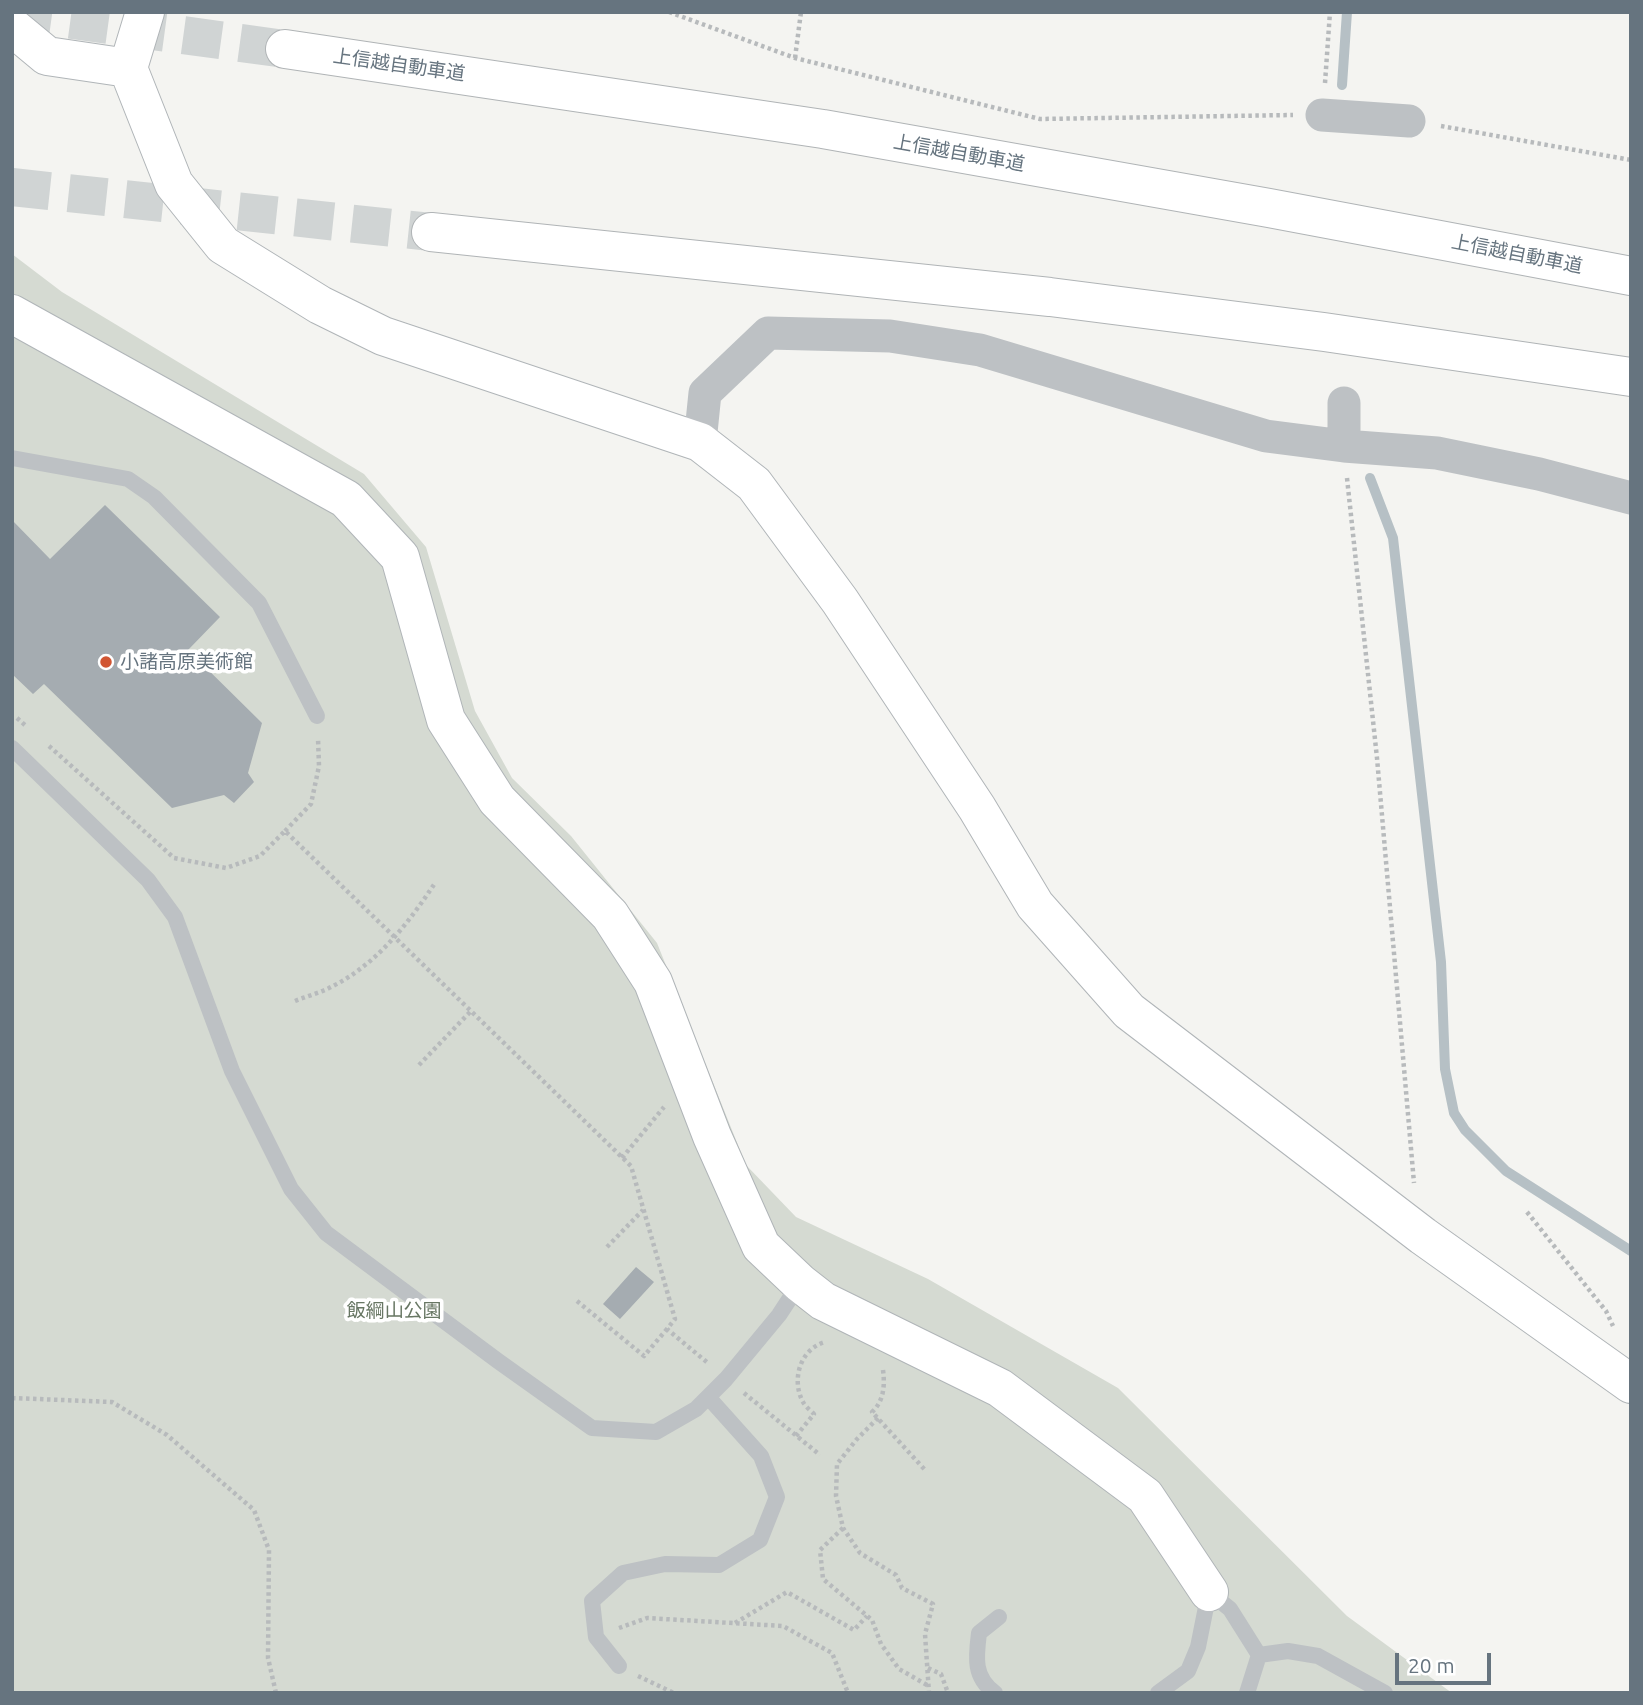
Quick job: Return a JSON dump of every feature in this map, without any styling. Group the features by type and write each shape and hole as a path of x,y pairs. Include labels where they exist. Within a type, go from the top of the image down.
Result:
{"main road":[{"path":"145,12 128,68 174,184 223,245 320,305 383,336 700,442 754,484 840,601 976,808 1035,905 1129,1012 1423,1236 1631,1384"},
{"path":"12,27 47,56 128,68"},
{"name":"上信越自動車道","path":"285,49 823,129 1269,208 1631,276"},
{"path":"431,232 1050,297 1324,332 1631,377"},
{"path":"12,314 346,499 400,557 446,720 497,800 610,915 653,982 712,1136 761,1246 823,1301 1000,1388 1145,1496 1209,1592"}],"street":[{"path":"1322,115 1409,121"},
{"path":"700,442 705,393 768,332 890,336 979,350 1266,436 1344,446 1437,453 1539,474 1631,498"},
{"path":"1344,403 1344,446"}],"lane":[{"path":"12,458 128,479 154,497 259,603 317,716"},
{"path":"12,748 148,880 175,917 232,1072 291,1189 326,1233 592,1427 656,1432 696,1409 709,1398 779,1315 800,1283"},
{"path":"619,1666 596,1637 592,1601 623,1573 665,1564 719,1565 761,1540 776,1497 761,1456 709,1398"},
{"path":"1158,1693 1188,1671 1198,1647 1209,1592 1230,1609 1259,1655 1247,1693"},
{"path":"995,1693 989,1688 976,1665 979,1633 999,1617"},
{"path":"1259,1655 1287,1651 1318,1656 1385,1693"}],"path":[{"path":"668,12 795,58 1040,119 1322,115 1330,12"},
{"path":"795,58 801,12"},
{"path":"1409,121 1631,160"},
{"path":"1344,446 1377,758 1415,1191 1423,1236"},
{"path":"46,744 174,858 226,868 260,856 311,804 319,766 317,716"},
{"path":"16,718 26,726"},
{"path":"285,831 631,1166 675,1319 644,1356 578,1301"},
{"path":"295,1001 332,987 365,965 410,921 435,883"},
{"path":"419,1065 471,1012"},
{"path":"622,1158 666,1106 658,1098"},
{"path":"607,1247 643,1209"},
{"path":"1527,1213 1605,1311 1616,1331"},
{"path":"667,1329 709,1364"},
{"path":"796,1436 814,1414 803,1403 798,1382 799,1367 806,1354 820,1344 835,1340"},
{"path":"879,1360 883,1371 883,1391 879,1406 872,1412 926,1471"},
{"path":"741,1391 820,1455"},
{"path":"12,1398 112,1402 167,1435 254,1510 269,1550 268,1658 276,1693"},
{"path":"878,1418 837,1464 836,1496 843,1528 860,1553 896,1575 902,1588 933,1604 925,1634 929,1693"},
{"path":"843,1528 820,1550 822,1579 872,1620 881,1644 899,1669 928,1685"},
{"path":"734,1623 786,1592 854,1630 867,1616"},
{"path":"596,1637 647,1618 783,1626 832,1653 848,1693"},
{"path":"619,1666 674,1693"},
{"path":"928,1668 941,1674 948,1693"}],"green space":[{"name":"飯綱山公園","path":"12,254 62,292 364,474 426,547 475,711 512,778 571,836 657,943 746,1165 796,1217 928,1279 1118,1388 1347,1616 1452,1693 12,1693"}],"building":[{"name":"小諸高原美術館","path":"105,505 220,617 188,650 262,723 248,773 254,782 234,803 224,795 172,808 44,684 33,694 12,674 12,520 50,559"},
{"path":"636,1267 654,1282 620,1319 603,1304"}],"waterway":[{"path":"1342,85 1347,12"},
{"path":"1370,478 1393,538 1441,962 1445,1069 1454,1113 1465,1130 1506,1171 1631,1251"}],"tunnel":[{"path":"14,12 285,49"},
{"path":"12,187 431,232"}],"place":[{"name":"小諸高原美術館","path":"106,662"}]}
